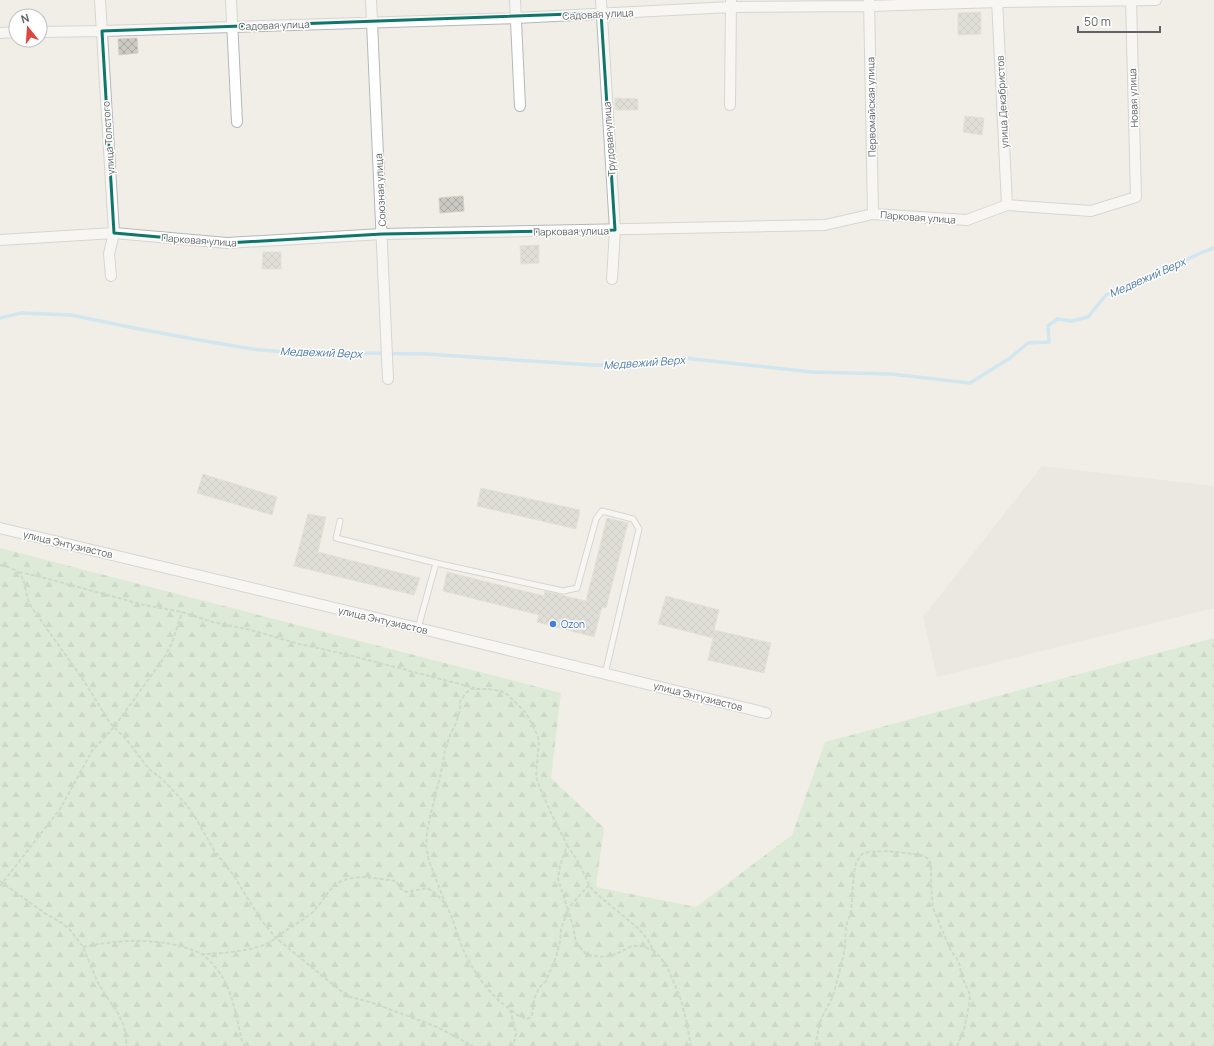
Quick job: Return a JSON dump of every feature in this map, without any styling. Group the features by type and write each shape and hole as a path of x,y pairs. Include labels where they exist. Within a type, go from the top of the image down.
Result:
{"street":[{"name":"улица Толстого","path":"100,0 114,234 109,254 111,276"},
{"path":"232,0 237,122"},
{"name":"Союзная улица","path":"371,0 388,379"},
{"path":"515,0 520,106"},
{"name":"Трудовая улица","path":"601,0 615,230 612,279"},
{"name":"Новая улица","path":"1131,0 1136,197"},
{"name":"Садовая улица","path":"48,32 516,18 731,4 1156,0"},
{"name":"улица Декабристов","path":"997,1 1007,205"},
{"name":"Первомайская улица","path":"869,3 873,214"},
{"path":"730,105 731,4"},
{"name":"Парковая улица","path":"0,240 114,234 227,243 382,234 825,225 873,214 967,220 1007,205 1090,211 1136,197"},
{"name":"улица Энтузиастов","path":"0,528 766,713"}],"lane":[{"path":"340,521 336,538 436,563 563,591 576,588 596,519 602,511 633,519 639,529 605,674"},
{"path":"418,628 436,563"}],"path":[{"path":"0,565 11,567 19,572 137,603 182,612 213,622 251,630 299,644 345,654 478,689"},
{"path":"19,572 24,580 28,601 32,608 82,678 110,723 126,739 149,769 162,779 185,803 214,850 234,876 261,920 276,938 347,996 373,1003 437,1027 473,1046"},
{"path":"127,1046 124,1026 118,1013 98,982 83,947 71,931 1,883 60,809 92,751 114,727 164,658 175,636 182,612"},
{"path":"589,885 568,910 561,929 560,942 556,957 546,981 539,988 534,999 532,1016 527,1019 517,1015 501,1003 474,970 446,905 429,861 426,846 430,817 445,750 460,710 460,701 471,689 501,691 508,695 526,713 539,740 536,776 550,811 567,845 579,862 589,885 598,896 638,928 668,969 680,997 691,1046"},
{"path":"567,845 560,866 558,879 574,926 576,943 587,954 605,957 616,954 632,946 641,946 653,950"},
{"path":"815,1046 821,1019 833,996 842,962 845,948 846,926 851,912 856,863 862,854 868,852 888,851 921,855 927,858 930,862 933,908 951,951 957,959 960,966 961,975 969,992 970,1000 964,1030 957,1046"},
{"path":"201,954 218,954 248,949 270,943 312,912 335,884 347,879 369,877 396,881 401,889 406,892 427,888 436,893 446,905"},
{"path":"83,947 100,943 120,941 158,942 179,946 201,954 213,964 224,980 231,999 242,1042 245,1046"},
{"path":"510,1009 516,1034 512,1046"}],"highlighted area":[{"path":"601,13 615,230 382,234 227,243 114,233 102,31"}],"shaded area":[{"path":"1042,466 1214,486 1214,608 937,677 923,617"}],"green space":[{"path":"0,548 561,693 551,778 604,828 596,887 696,907 792,835 825,742 1214,638 1214,1046 0,1046"}],"building":[{"path":"981,12 981,34 958,35 958,13"},
{"path":"137,38 138,53 119,55 118,39"},
{"path":"615,98 638,99 638,110 615,110"},
{"path":"965,116 984,118 982,135 963,132"},
{"path":"463,196 464,211 440,213 439,198"},
{"path":"539,245 539,263 521,264 520,246"},
{"path":"263,252 281,252 281,269 262,269"},
{"path":"203,474 277,497 272,515 197,493"},
{"path":"481,488 580,510 576,529 477,506"},
{"path":"308,514 326,517 318,552 420,578 414,595 294,566"},
{"path":"607,518 628,523 606,608 602,607 594,637 537,622 539,615 443,591 447,572 544,596 545,591 586,601"},
{"path":"666,596 719,610 714,630 771,643 764,673 708,660 713,638 658,624"}],"waterway":[{"name":"Медвежий Верх","path":"0,318 21,313 71,315 199,340 252,349 285,352 426,354 592,365 629,365 684,358 812,372 891,374 970,383 1010,358 1028,343 1049,342 1048,326 1057,319 1072,321 1088,317 1106,295 1214,248"}],"place":[{"name":"Ozon","path":"553,624"}]}
